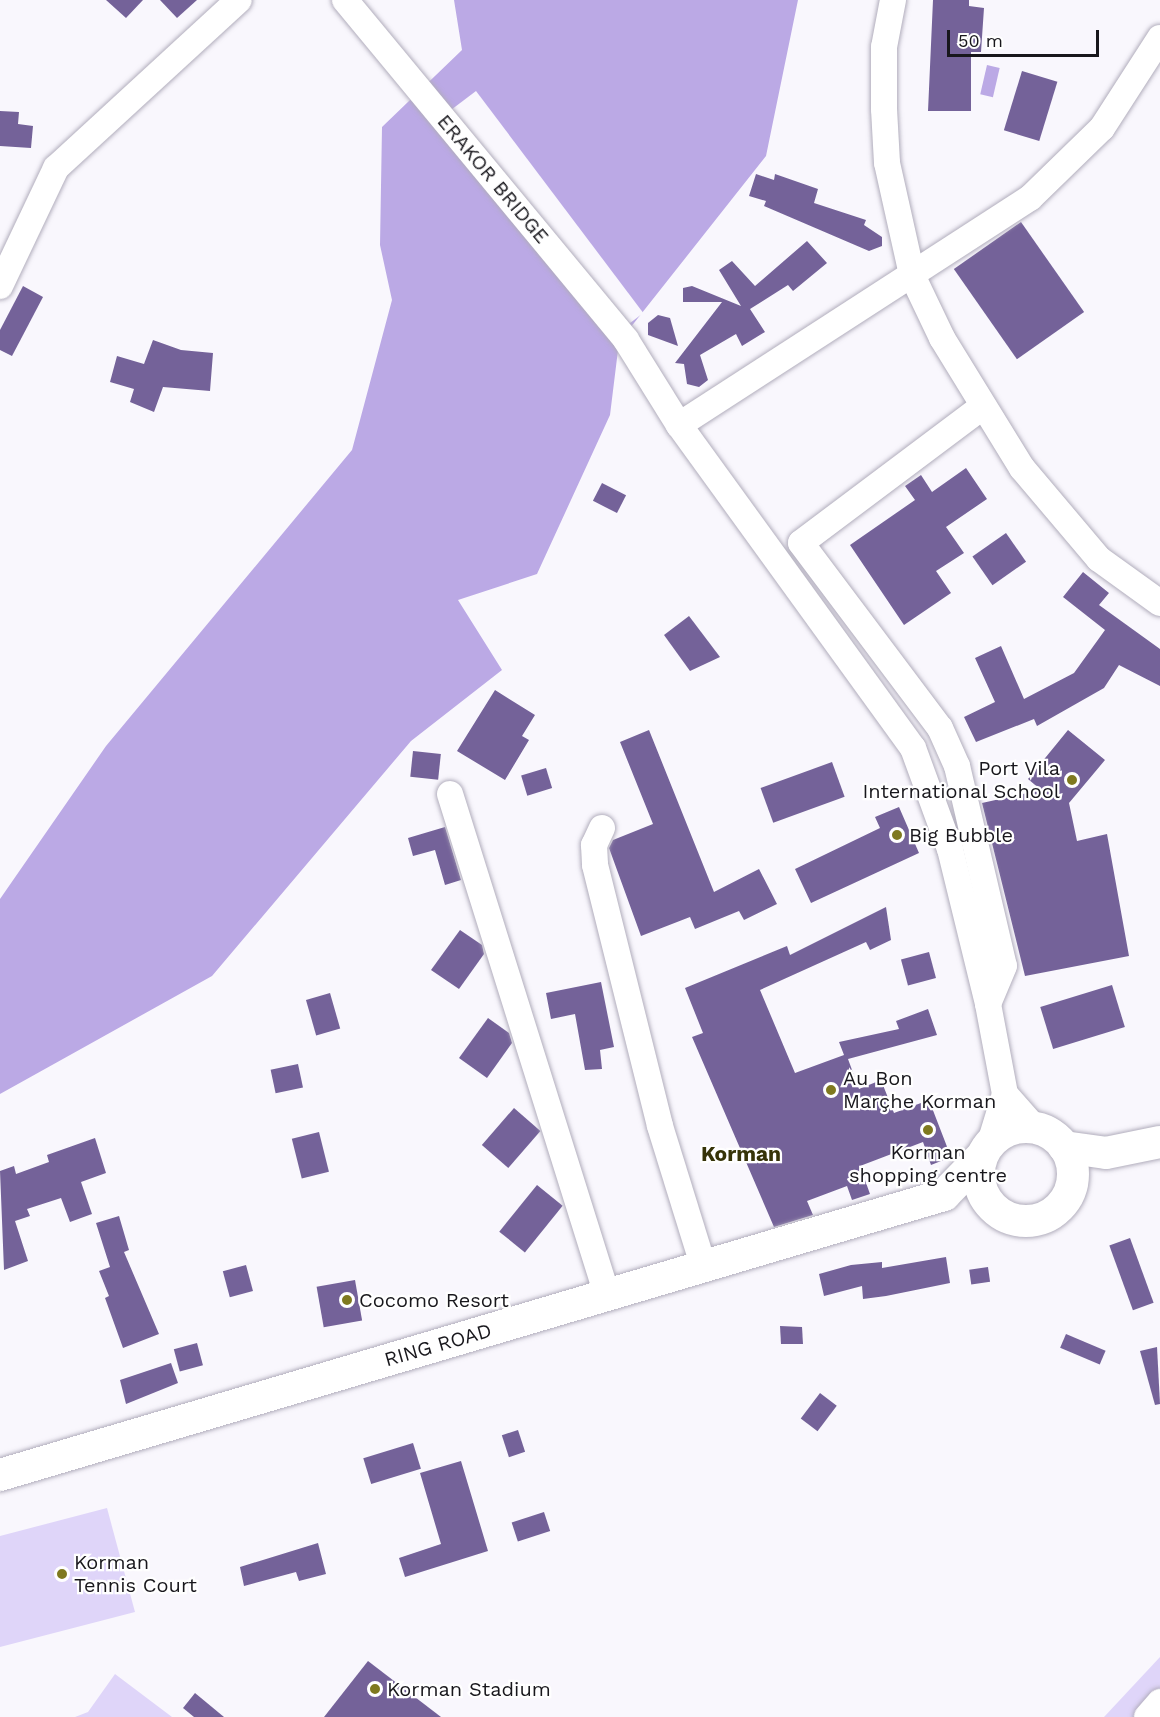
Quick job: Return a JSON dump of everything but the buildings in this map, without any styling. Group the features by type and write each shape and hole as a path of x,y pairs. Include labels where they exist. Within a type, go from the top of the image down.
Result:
{"main road":[{"path":"993,1209 979,1185 986,1150 1011,1130 1035,1128 1064,1147 1120,1152 1160,1142"},
{"path":"1064,1147 1071,1160 1071,1189"},
{"name":"RING ROAD","path":"0,1475 944,1195 986,1150"},
{"path":"944,1195 993,1209 1009,1219 1034,1221 1057,1210 1071,1189 1120,1152"}],"street":[{"path":"0,286 56,168 239,0"},
{"path":"893,0 884,47 887,163 912,275 982,407 1064,522 1099,559 1160,603"},
{"name":"ERAKOR BRIDGE","path":"353,9 626,340 679,425 909,743 939,815 988,1004 1005,1094"},
{"path":"679,425 912,275 1054,178 1120,105 1160,38"},
{"path":"982,407 801,543 940,728 967,807 1004,966 988,1004"},
{"path":"789,577 815,563"},
{"path":"846,655 864,627"},
{"path":"876,697 902,676"},
{"path":"909,743 940,728"},
{"path":"450,794 607,1295"},
{"path":"939,815 967,807"},
{"path":"602,828 594,844 595,865 660,1126 704,1268"},
{"path":"986,1150 1005,1094 1035,1128"},
{"path":"1147,1717 1160,1702"}],"shaded area":[{"path":"454,0 798,0 766,156 619,342 610,415 537,574 458,600 502,670 411,741 212,976 0,1094 0,899 106,746 352,450 392,300 380,245 382,127 462,50"},
{"path":"987,65 1000,68 993,97 980,94"},
{"name":"Korman Tennis Court","path":"107,1508 135,1612 0,1647 0,1536"},
{"path":"1160,1657 1160,1717 1104,1717"},
{"path":"115,1674 172,1717 75,1717 88,1712"}],"pier":[{"path":"476,91 643,313 609,339 442,117"}],"place":[{"name":"Port Vila International School","path":"1072,780"},
{"name":"Big Bubble","path":"897,835"},
{"name":"Au Bon Marçhe Korman","path":"831,1090"},
{"name":"Korman shopping centre","path":"928,1130"},
{"name":"Cocomo Resort","path":"347,1300"},
{"name":"Korman Tennis Court","path":"62,1574"},
{"name":"Korman Stadium","path":"375,1689"}],"district":[{"name":"Korman","path":"741,1154"}]}
